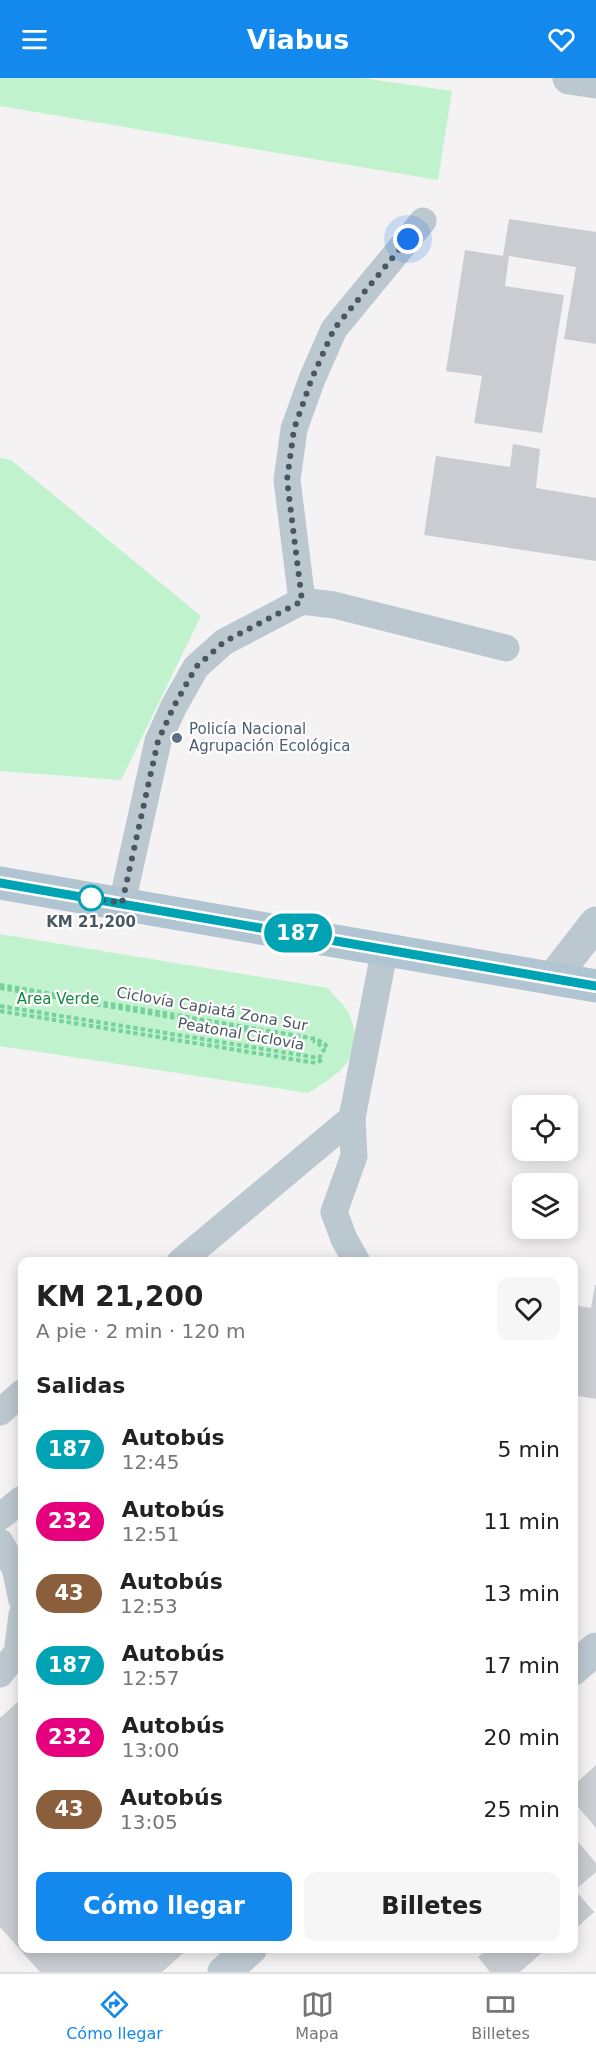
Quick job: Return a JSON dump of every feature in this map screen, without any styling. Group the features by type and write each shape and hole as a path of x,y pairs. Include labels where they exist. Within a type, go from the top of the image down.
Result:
{"main road":[{"path":"0,883 596,986"}],"street":[{"path":"569,78 596,82"},
{"path":"553,978 596,923"},
{"path":"578,1665 596,1649"},
{"path":"224,1972 245,1953"}],"lane":[{"path":"302,601 287,480 294,429 312,378 334,329 423,221"},
{"path":"122,903 158,741 196,667 224,642 302,601 334,605 506,648"},
{"path":"354,1257 344,1239 334,1212 342,1184 354,1156 352,1118 386,948"},
{"path":"186,1257 352,1118"},
{"path":"0,1412 18,1396"},
{"path":"0,1517 18,1502"},
{"path":"0,1542 15,1568 18,1582"},
{"path":"0,1674 17,1653 18,1646"}],"path":[{"name":"Peatonal Ciclovía","path":"0,986 316,1042 324,1050 316,1059 0,1006"},
{"name":"Ciclovía Capiatá Zona Sur","path":"0,986 316,1039 325,1044 328,1053 324,1059 316,1063 0,1011"}],"green space":[{"path":"0,78 362,78 452,91 438,180 0,106"},
{"path":"0,458 11,460 201,616 121,780 0,771"},
{"name":"Area Verde","path":"0,934 328,988 349,1014 354,1029 353,1052 340,1071 308,1093 0,1046"}],"building":[{"path":"509,219 596,232 596,344 564,339 576,267 509,256 505,286 564,295 542,433 474,423 482,376 446,371 465,250 503,256"},
{"path":"513,444 540,449 536,488 596,498 596,561 424,535 436,456 510,467"},
{"path":"596,1285 596,1399 578,1396 578,1306 591,1308"},
{"path":"18,1702 18,1947 0,1927 0,1718"},
{"path":"596,1765 596,1828 578,1807 578,1781"},
{"path":"578,1842 596,1863 596,1872 578,1887"},
{"path":"578,1893 594,1912 578,1926"},
{"path":"23,1953 183,1953 162,1972 40,1972"},
{"path":"483,1953 541,1953 520,1972 490,1972 478,1957"}],"bus line":[{"name":"187","path":"0,883 596,986"}],"place":[{"name":"Policía Nacional Agrupación Ecológica","path":"177,738"},
{"name":"KM 21,200","path":"91,898"}],"route":[{"path":"91,898 81,897 122,903 158,741 196,667 224,642 258,622 302,601 287,480 294,429 312,378 334,329 408,239"}]}
